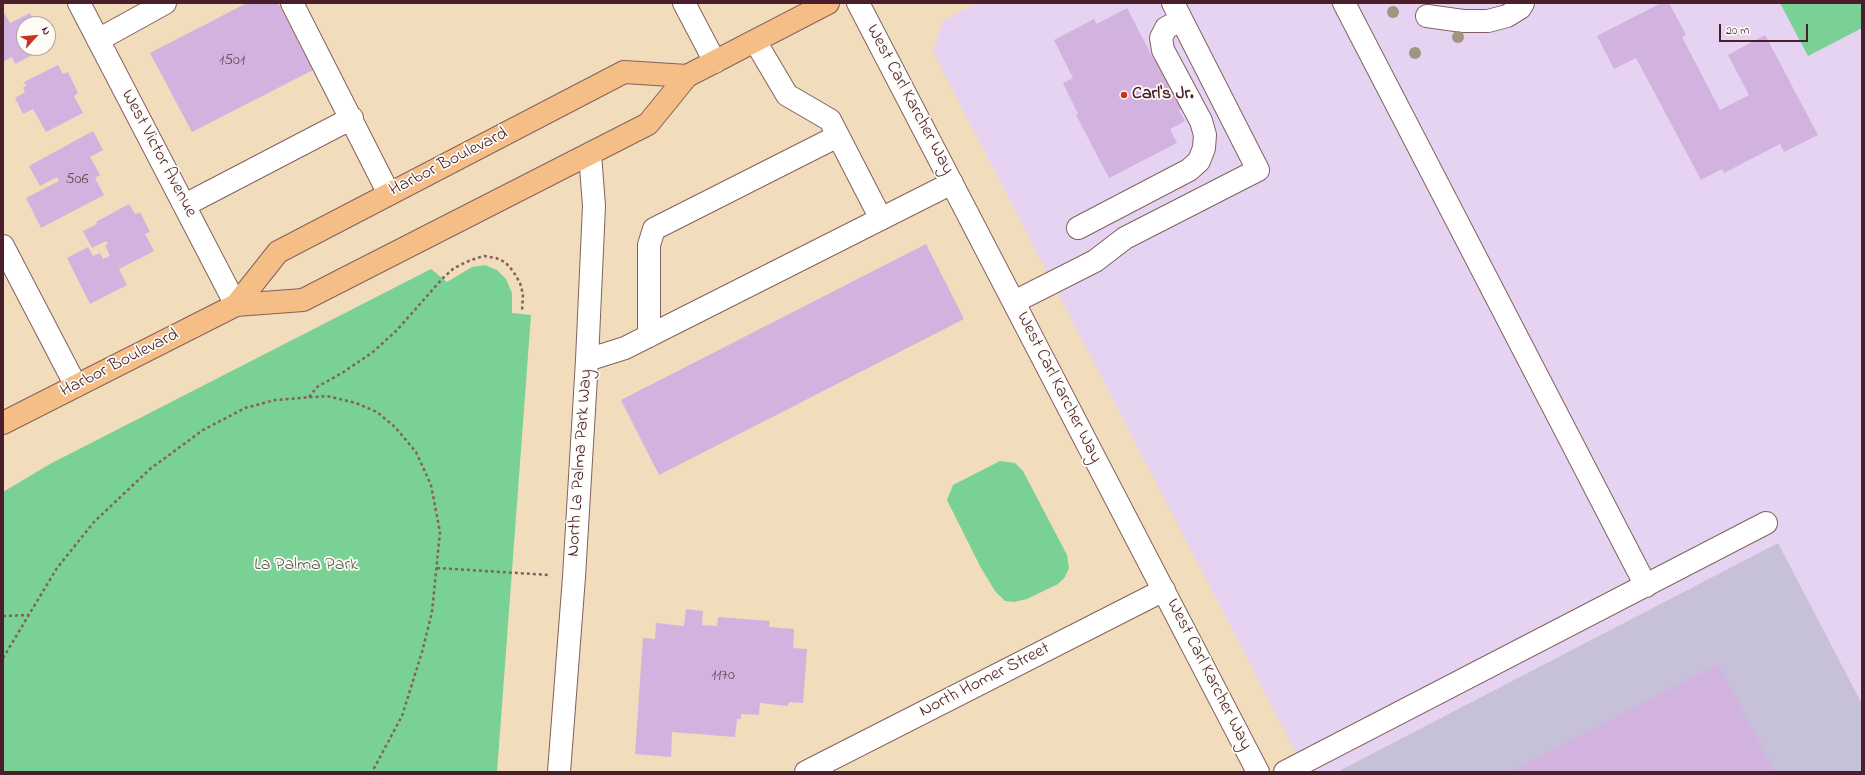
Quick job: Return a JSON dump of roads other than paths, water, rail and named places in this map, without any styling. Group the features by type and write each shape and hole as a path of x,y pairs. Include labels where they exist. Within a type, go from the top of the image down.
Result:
{"main road":[{"name":"Harbor Boulevard","path":"3,423 236,305 303,300 590,154 648,124 687,76 828,3"},
{"name":"Harbor Boulevard","path":"236,305 278,252 624,72 687,76"}],"street":[{"name":"West Victor Avenue","path":"79,3 236,305"},
{"path":"98,40 165,3"},
{"path":"292,3 352,118 389,194"},
{"path":"684,3 715,62"},
{"name":"West Carl Karcher Way","path":"858,3 1258,772"},
{"path":"1344,3 1646,586"},
{"path":"1427,16 1463,21 1488,21 1507,16 1520,8 1523,3"},
{"path":"1078,228 1189,170 1199,161 1204,148 1205,135 1201,121 1163,50 1161,38 1177,11"},
{"path":"1014,302 1095,260 1125,238 1258,170 1177,11"},
{"path":"755,41 787,95 830,120 881,219"},
{"path":"184,205 352,118"},
{"path":"649,336 649,245 654,229 838,136"},
{"name":"North La Palma Park Way","path":"559,772 574,577 587,360 594,206 590,154"},
{"path":"587,360 625,348 952,183"},
{"path":"3,246 76,386"},
{"path":"1285,772 1766,523"},
{"name":"North Homer Street","path":"816,770 1164,590"}],"place":[{"name":"Carl's Jr.","path":"1124,95"}],"park label":[{"name":"La Palma Park","path":"306,566"}]}
